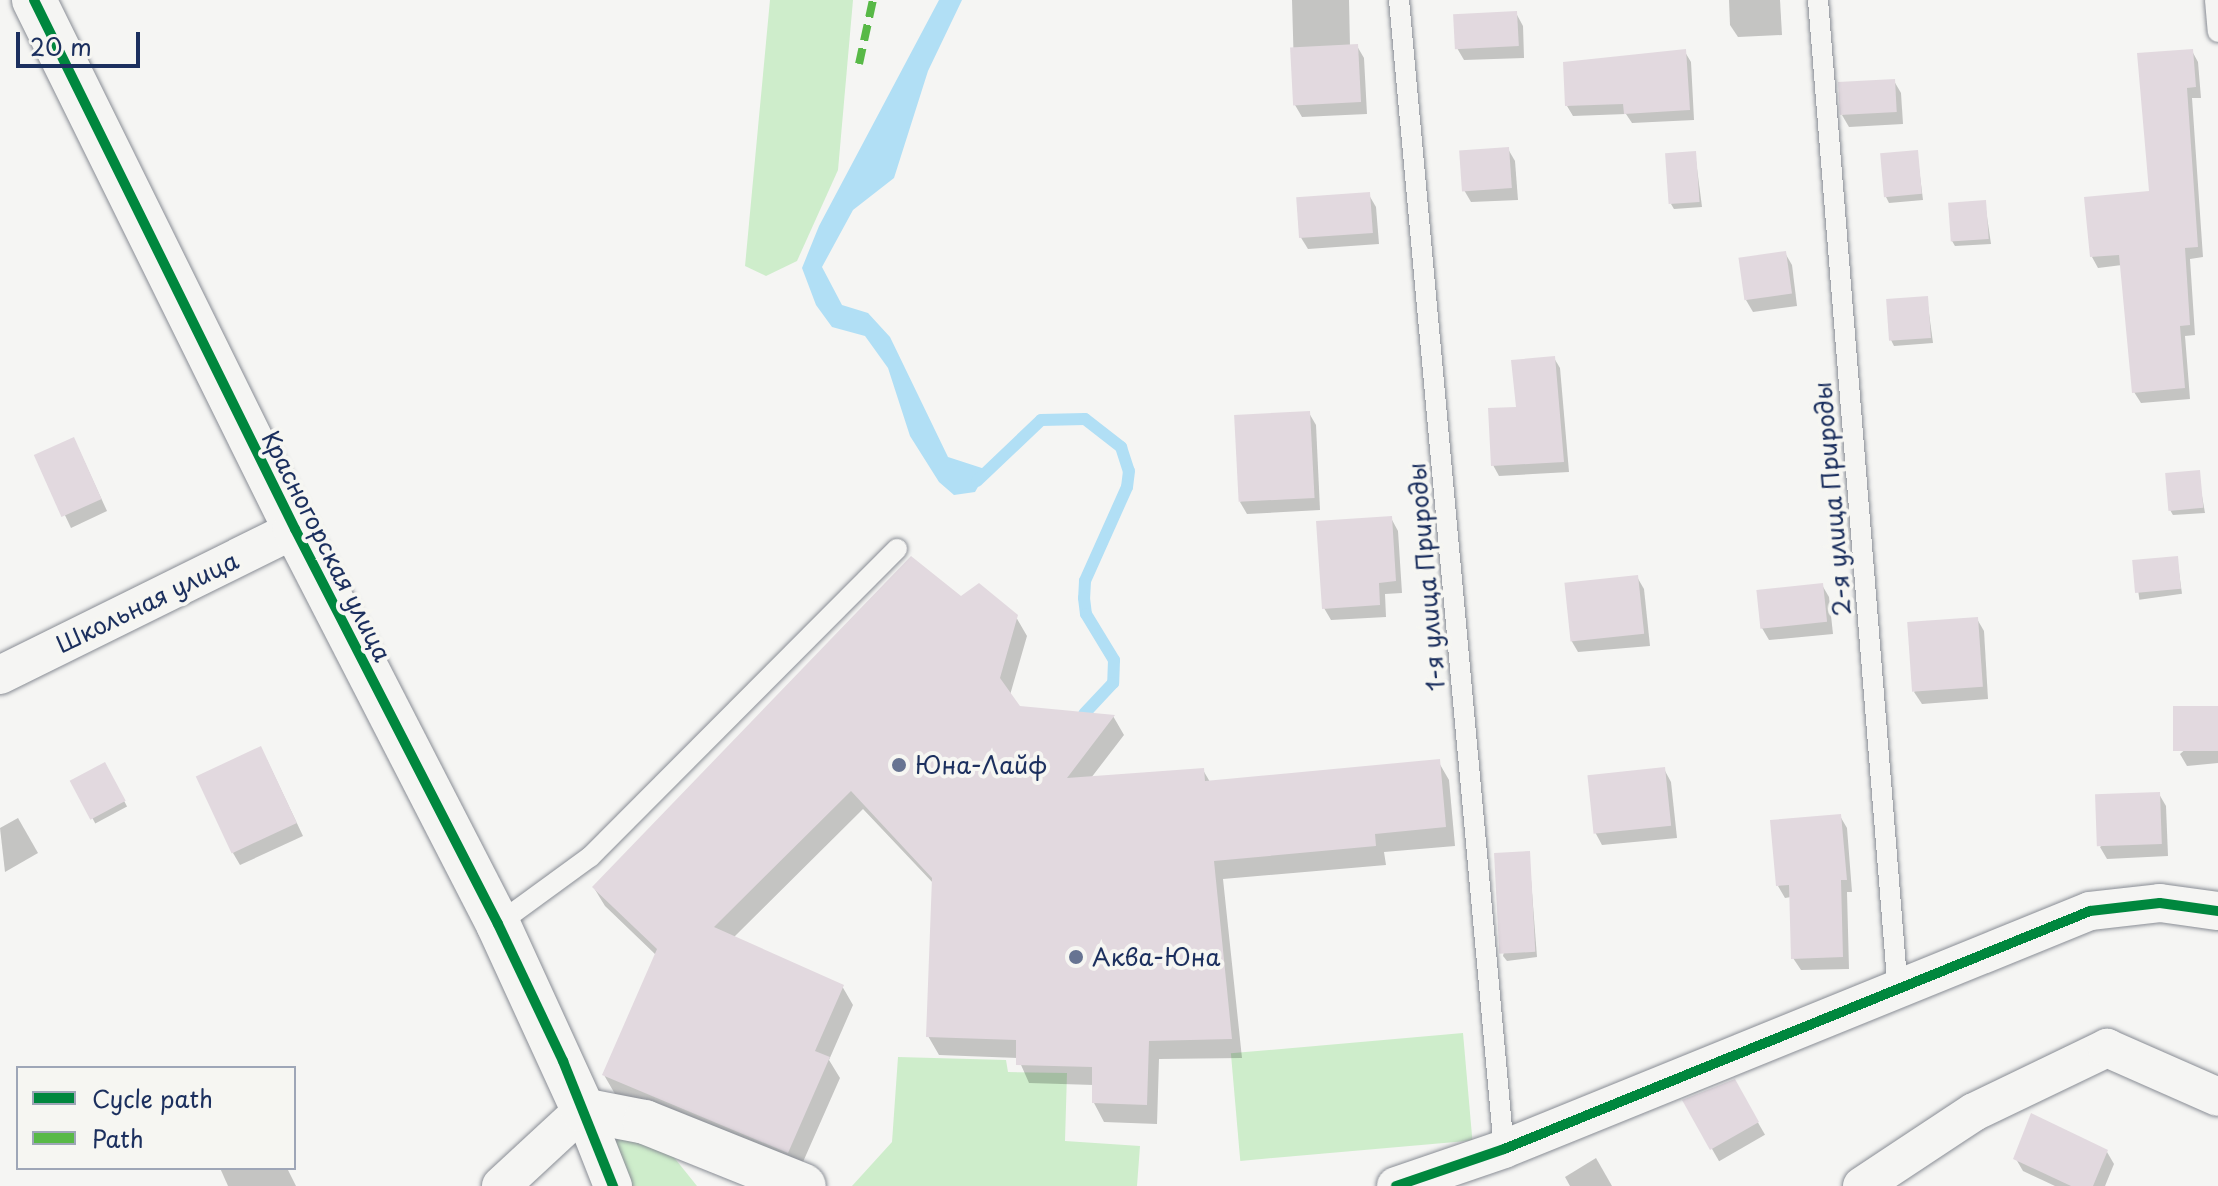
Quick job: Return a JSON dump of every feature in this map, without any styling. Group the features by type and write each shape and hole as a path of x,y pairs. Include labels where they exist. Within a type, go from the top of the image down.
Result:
{"street":[{"name":"Красногорская улица","path":"34,0 295,529 498,924 583,1110"},
{"name":"Школьная улица","path":"0,675 295,529"},
{"path":"1396,1186 1504,1149 1898,993 2090,911 2160,903 2218,911"},
{"path":"1862,1186 1974,1112 2107,1048 2218,1097"},
{"path":"501,1186 583,1110"},
{"path":"583,1110 613,1186"},
{"path":"583,1110 645,1122 804,1186"}],"lane":[{"name":"1-я улица Природы","path":"1399,0 1504,1149"},
{"name":"2-я улица Природы","path":"1818,0 1898,993"},
{"path":"2215,0 2218,32"},
{"path":"498,924 590,857 897,549"}],"green space":[{"path":"770,0 853,0 838,170 797,261 766,276 745,266"},
{"path":"1463,1033 1472,1141 1240,1161 1231,1053"},
{"path":"898,1057 1006,1060 1008,1072 1067,1073 1065,1141 1140,1146 1137,1186 852,1186 892,1142"},
{"path":"602,1128 660,1140 697,1186 626,1186"}],"water":[{"path":"939,0 962,0 928,71 894,178 853,210 822,267 842,305 868,313 890,337 948,457 988,470 975,492 954,495 939,482 910,436 888,368 865,336 832,327 816,305 802,268 819,226"}],"building":[{"path":"1517,11 1519,46 1455,49 1453,14"},
{"path":"1358,44 1361,102 1293,105 1290,48"},
{"path":"1686,49 1690,110 1624,114 1623,104 1565,106 1563,62"},
{"path":"2193,49 2196,87 2187,88 2198,247 2185,248 2190,325 2180,326 2185,388 2132,393 2119,255 2090,257 2084,197 2149,191 2137,53"},
{"path":"1895,79 1897,112 1840,115 1838,82"},
{"path":"1509,147 1512,188 1462,191 1459,150"},
{"path":"1918,150 1922,194 1884,197 1880,153"},
{"path":"1696,151 1700,202 1669,204 1665,153"},
{"path":"1370,192 1373,233 1299,238 1296,197"},
{"path":"1986,200 1989,239 1951,242 1948,203"},
{"path":"1786,251 1792,294 1744,300 1738,258"},
{"path":"1928,296 1931,338 1889,341 1886,299"},
{"path":"1555,356 1564,462 1491,466 1488,408 1516,407 1511,360"},
{"path":"1310,411 1315,498 1239,502 1234,415"},
{"path":"74,437 102,499 61,517 34,455"},
{"path":"2200,470 2203,508 2168,511 2165,473"},
{"path":"1392,516 1396,581 1379,583 1380,605 1322,609 1316,521"},
{"path":"911,556 961,596 979,583 1018,615 1000,678 1020,706 1115,715 1067,778 1204,768 1205,781 1440,759 1446,827 1375,834 1376,846 1214,861 1232,1039 1149,1041 1147,1105 1092,1103 1092,1067 1016,1065 1016,1040 926,1037 932,878 851,791 714,927 844,985 815,1051 830,1057 788,1153 602,1075 657,949 592,887"},
{"path":"2178,556 2181,589 2135,593 2132,560"},
{"path":"1638,575 1644,634 1571,641 1564,583"},
{"path":"1823,583 1827,622 1760,629 1756,590"},
{"path":"1978,617 1983,687 1912,692 1907,622"},
{"path":"2173,706 2218,706 2218,751 2173,751"},
{"path":"261,746 297,823 232,853 196,776"},
{"path":"105,762 126,801 90,820 70,781"},
{"path":"1665,767 1671,826 1594,834 1587,775"},
{"path":"2160,792 2162,844 2097,846 2095,794"},
{"path":"1841,814 1847,880 1841,880 1843,957 1791,959 1789,885 1776,886 1770,820"},
{"path":"1530,851 1535,952 1499,954 1494,853"},
{"path":"1735,1079 1759,1122 1710,1150 1682,1100"},
{"path":"2031,1113 2108,1150 2093,1186 2071,1186 2013,1159"}],"waterway":[{"path":"977,481 1041,420 1085,419 1121,447 1129,471 1127,487 1085,581 1084,598 1086,614 1114,660 1113,683 1084,714"}],"marked path":[{"path":"859,64 873,0"}],"cycle path":[{"path":"34,0 295,529 498,924 563,1061 613,1186"},
{"path":"1396,1186 1504,1149 2090,911 2160,903 2218,911"}],"place":[{"name":"Юна-Лайф","path":"899,765"},
{"name":"Аква-Юна","path":"1076,957"}]}
